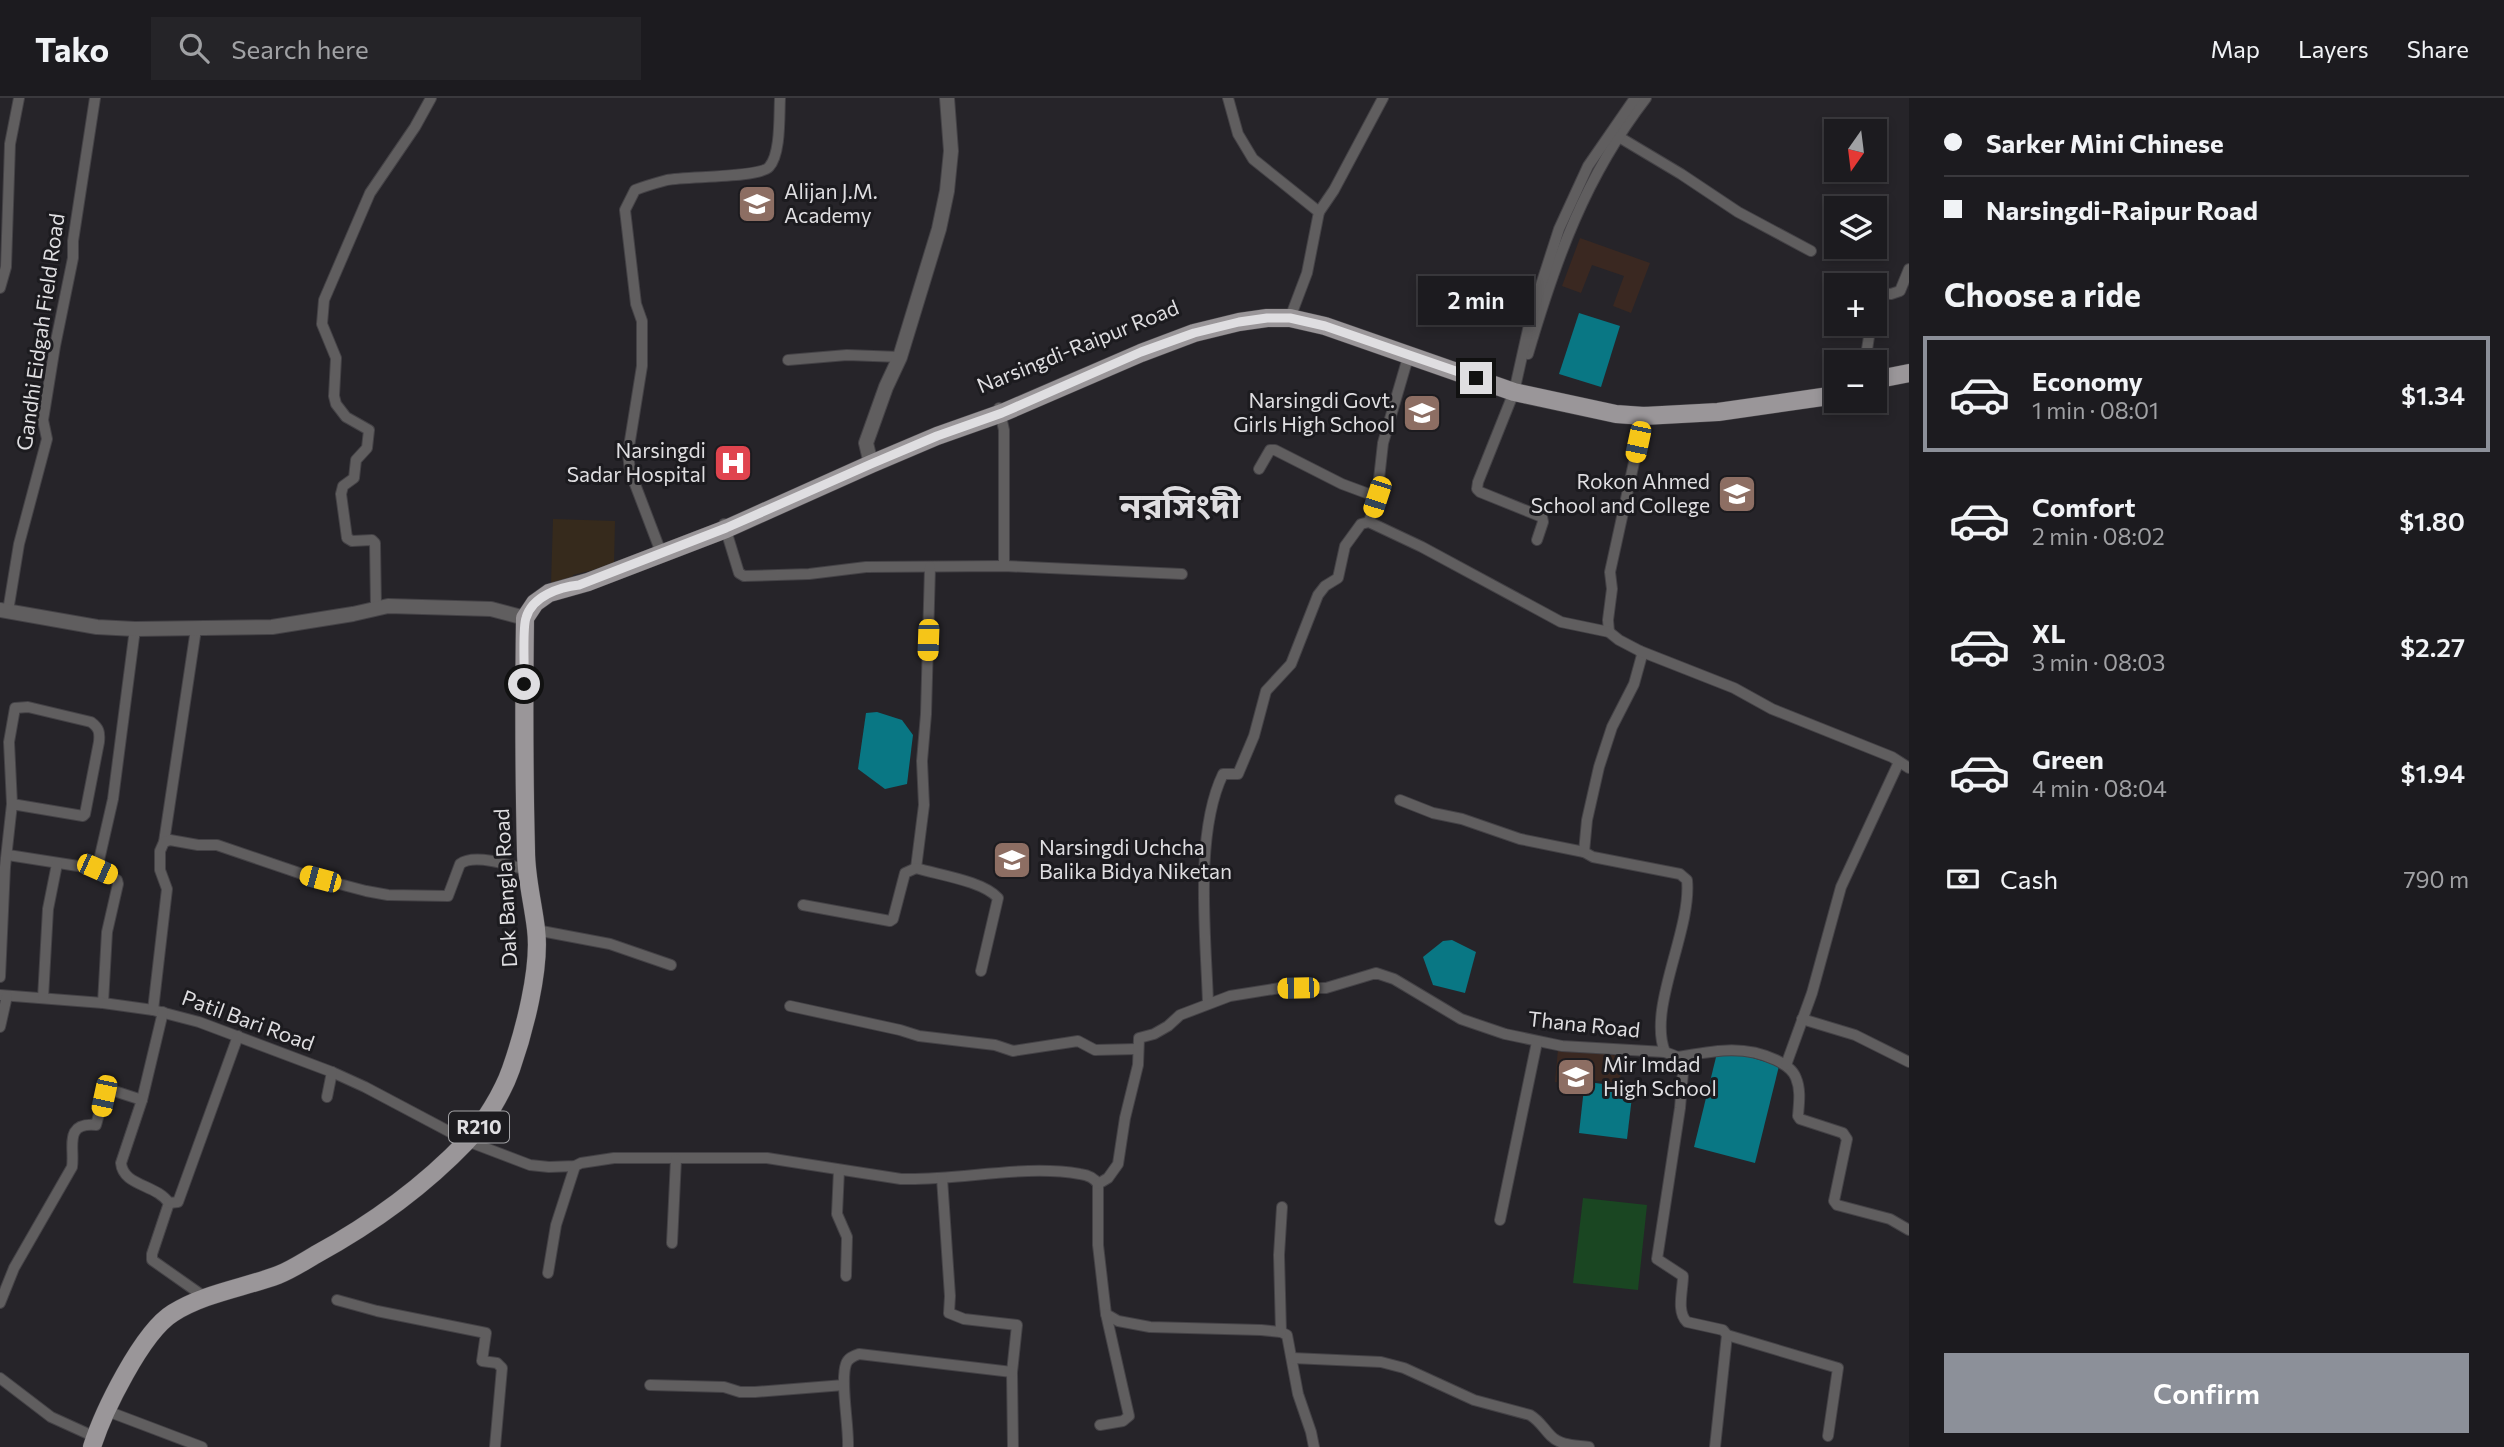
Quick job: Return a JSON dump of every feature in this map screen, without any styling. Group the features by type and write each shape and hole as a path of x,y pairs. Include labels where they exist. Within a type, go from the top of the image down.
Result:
{"main road":[{"name":"Narsingdi-Raipur Road","path":"526,618 535,603 549,593 567,586 579,585 725,525 869,460 937,436 1194,333 1267,318 1292,315 1328,318 1616,414 1717,404 1824,388"},
{"name":"Narsingdi-Raipur Road","path":"1292,315 1409,354 1516,382"},
{"path":"1887,377 1909,373"},
{"name":"Narsingdi-Raipur Road","path":"1645,412 1718,412 1824,396"},
{"name":"Dak Bangla Road","path":"94,1442 126,1371 147,1341 172,1313 206,1298 280,1274 332,1246 379,1216 423,1182 467,1141 480,1126 511,1071 534,980 536,930 526,870 523,738 526,618"}],"street":[{"path":"0,288 6,267 10,144 19,98"},
{"name":"Gandhi Eidgah Field Road","path":"4,610 47,439 43,420 73,258 73,241 95,98"},
{"path":"376,608 375,543 372,540 352,541 347,538 341,494 343,486 354,478 356,460 367,448 369,430 346,417 336,404 336,358 324,332 321,315 324,300 370,193 415,127 431,98"},
{"path":"660,550 630,471 628,453 642,366 642,321 631,273 625,210 635,190 646,186 668,180 760,173 767,169 776,151 780,98"},
{"path":"869,460 866,443 872,422 900,358 939,229 947,191 951,151 947,98"},
{"path":"1228,98 1238,134 1254,159 1319,212"},
{"path":"1292,315 1307,273 1319,212 1334,190 1382,98"},
{"path":"1516,382 1531,316 1559,229 1588,166 1635,98"},
{"path":"1537,541 1544,522 1542,517 1477,489 1516,382 1526,363 1568,231 1598,170 1646,98"},
{"path":"1619,137 1738,212 1811,251"},
{"path":"1887,294 1900,291 1909,269"},
{"path":"1369,522 1377,497 1383,443 1409,354"},
{"path":"788,360 847,355 900,358"},
{"path":"1000,409 1004,566"},
{"path":"1609,632 1612,589 1610,572 1645,412"},
{"path":"1259,469 1269,450 1275,450 1342,484 1377,497"},
{"path":"1208,1003 1204,852 1217,787 1223,774 1238,774 1254,736 1266,691 1291,664 1318,595 1325,586 1338,578 1345,546 1361,524 1369,522 1422,547 1561,622 1609,632 1640,651 1734,688 1772,709 1906,765 1840,887 1812,993 1786,1065"},
{"path":"725,525 739,573 744,576 809,574 866,567 1004,566 1182,574"},
{"path":"916,868 924,805 922,761 930,567"},
{"path":"4,610 97,627 135,629 282,626 400,606 491,609 526,618"},
{"path":"97,869 113,799 135,629"},
{"path":"169,1203 163,1195 127,1177 122,1171 121,1163 142,1100 158,1011 167,889 160,870 160,851 164,842 196,629"},
{"path":"1584,852 1587,820 1599,767 1612,727 1634,684 1642,655 1640,651"},
{"path":"0,977 5,867 12,804 8,765 15,708 28,707 91,722 96,726 100,732 99,741 83,816 12,804"},
{"path":"1400,800 1433,813 1520,839 1679,874 1687,880 1686,910 1663,1008 1661,1039 1665,1052"},
{"path":"164,842 170,840 217,845 305,875 388,895 448,896 460,864 471,859 526,870"},
{"path":"8,855 97,869 115,877 118,884 107,932 103,1003"},
{"path":"43,998 48,909 57,864"},
{"path":"803,905 890,921 893,919 908,870 916,868 979,886 996,894 998,898 981,971"},
{"path":"536,930 610,944 671,965"},
{"name":"Thana Road","path":"1137,1049 1139,1038 1158,1032 1180,1014 1230,996 1280,988 1326,988 1376,973 1394,979 1461,1019 1537,1042 1610,1050 1665,1052 1678,1057"},
{"path":"0,1027 4,996"},
{"name":"Patil Bari Road","path":"4,996 103,1003 158,1011 238,1036 332,1072 467,1141 530,1165 575,1166 605,1159 767,1158 901,1179 1031,1172 1079,1173 1095,1179 1098,1184"},
{"path":"790,1006 919,1036 995,1045 1013,1051 1078,1041 1095,1050 1137,1049 1138,1065 1125,1118 1118,1164 1108,1178 1098,1184 1098,1245 1106,1314 1129,1416 1124,1421 1100,1425"},
{"path":"1802,1019 1854,1035 1909,1062"},
{"path":"169,1203 178,1202 238,1036"},
{"path":"1500,1220 1537,1042"},
{"path":"1828,1436 1839,1368 1727,1335 1723,1330 1687,1322 1681,1312 1683,1276 1657,1259 1680,1108 1683,1072 1678,1057 1730,1049 1767,1056 1786,1065 1795,1074 1800,1092 1800,1119 1843,1133 1847,1139 1834,1201 1837,1205 1889,1219 1909,1230"},
{"path":"327,1097 332,1072"},
{"path":"0,1303 14,1268 72,1167 74,1157 71,1141 75,1131 85,1125 96,1125 107,1090 142,1100"},
{"path":"673,1243 676,1159"},
{"path":"548,1273 556,1225 575,1166"},
{"path":"839,1170 837,1214 847,1237 846,1276"},
{"path":"943,1178 949,1313 964,1319 1017,1325 1012,1372 1013,1447"},
{"path":"169,1203 152,1260 206,1298"},
{"path":"1281,1332 1279,1255 1282,1207"},
{"path":"337,1300 486,1333 482,1361 497,1363 502,1368 495,1447"},
{"path":"1106,1314 1118,1321 1150,1326 1281,1332 1287,1335 1298,1394 1314,1447"},
{"path":"1715,1447 1727,1335"},
{"path":"849,1447 844,1385 848,1360 859,1354 1012,1372"},
{"path":"1292,1358 1381,1362 1404,1368 1460,1395 1530,1415 1539,1420 1559,1442 1589,1447"},
{"path":"0,1378 51,1417 94,1442"},
{"path":"650,1385 755,1392 844,1385"},
{"path":"107,1411 202,1447"}],"shaded area":[{"path":"1580,238 1650,263 1631,313 1613,306 1624,276 1592,265 1581,293 1562,286"},
{"path":"553,519 615,521 614,565 573,575 572,585 551,584"},
{"path":"1558,1049 1622,1056 1620,1083 1587,1080 1584,1085 1555,1082"}],"green space":[{"path":"1583,1198 1647,1205 1638,1290 1573,1283"}],"water":[{"path":"1579,313 1620,326 1601,387 1559,374"},
{"path":"877,712 902,720 913,735 907,784 885,789 858,769 866,713"},
{"path":"1452,940 1476,952 1465,993 1433,985 1423,957 1443,941"},
{"path":"1717,1053 1743,1055 1779,1066 1755,1163 1694,1147"},
{"path":"1588,1082 1633,1088 1627,1139 1579,1133 1584,1088"}],"place":[{"name":"Alijan J.M. Academy","path":"757,204"},
{"name":"Narsingdi Govt. Girls High School","path":"1422,413"},
{"name":"Narsingdi Sadar Hospital","path":"733,463"},
{"name":"Rokon Ahmed School and College","path":"1737,494"},
{"name":"Narsingdi Uchcha Balika Bidya Niketan","path":"1012,860"},
{"name":"Mir Imdad High School","path":"1576,1077"}],"district":[{"name":"নরসিংদী","path":"1180,506"}],"route":[{"path":"524,684 526,618 535,603 549,593 567,586 579,585 683,546 937,436 1002,413 1141,352 1194,333 1239,322 1290,318 1325,326 1476,378"}]}
